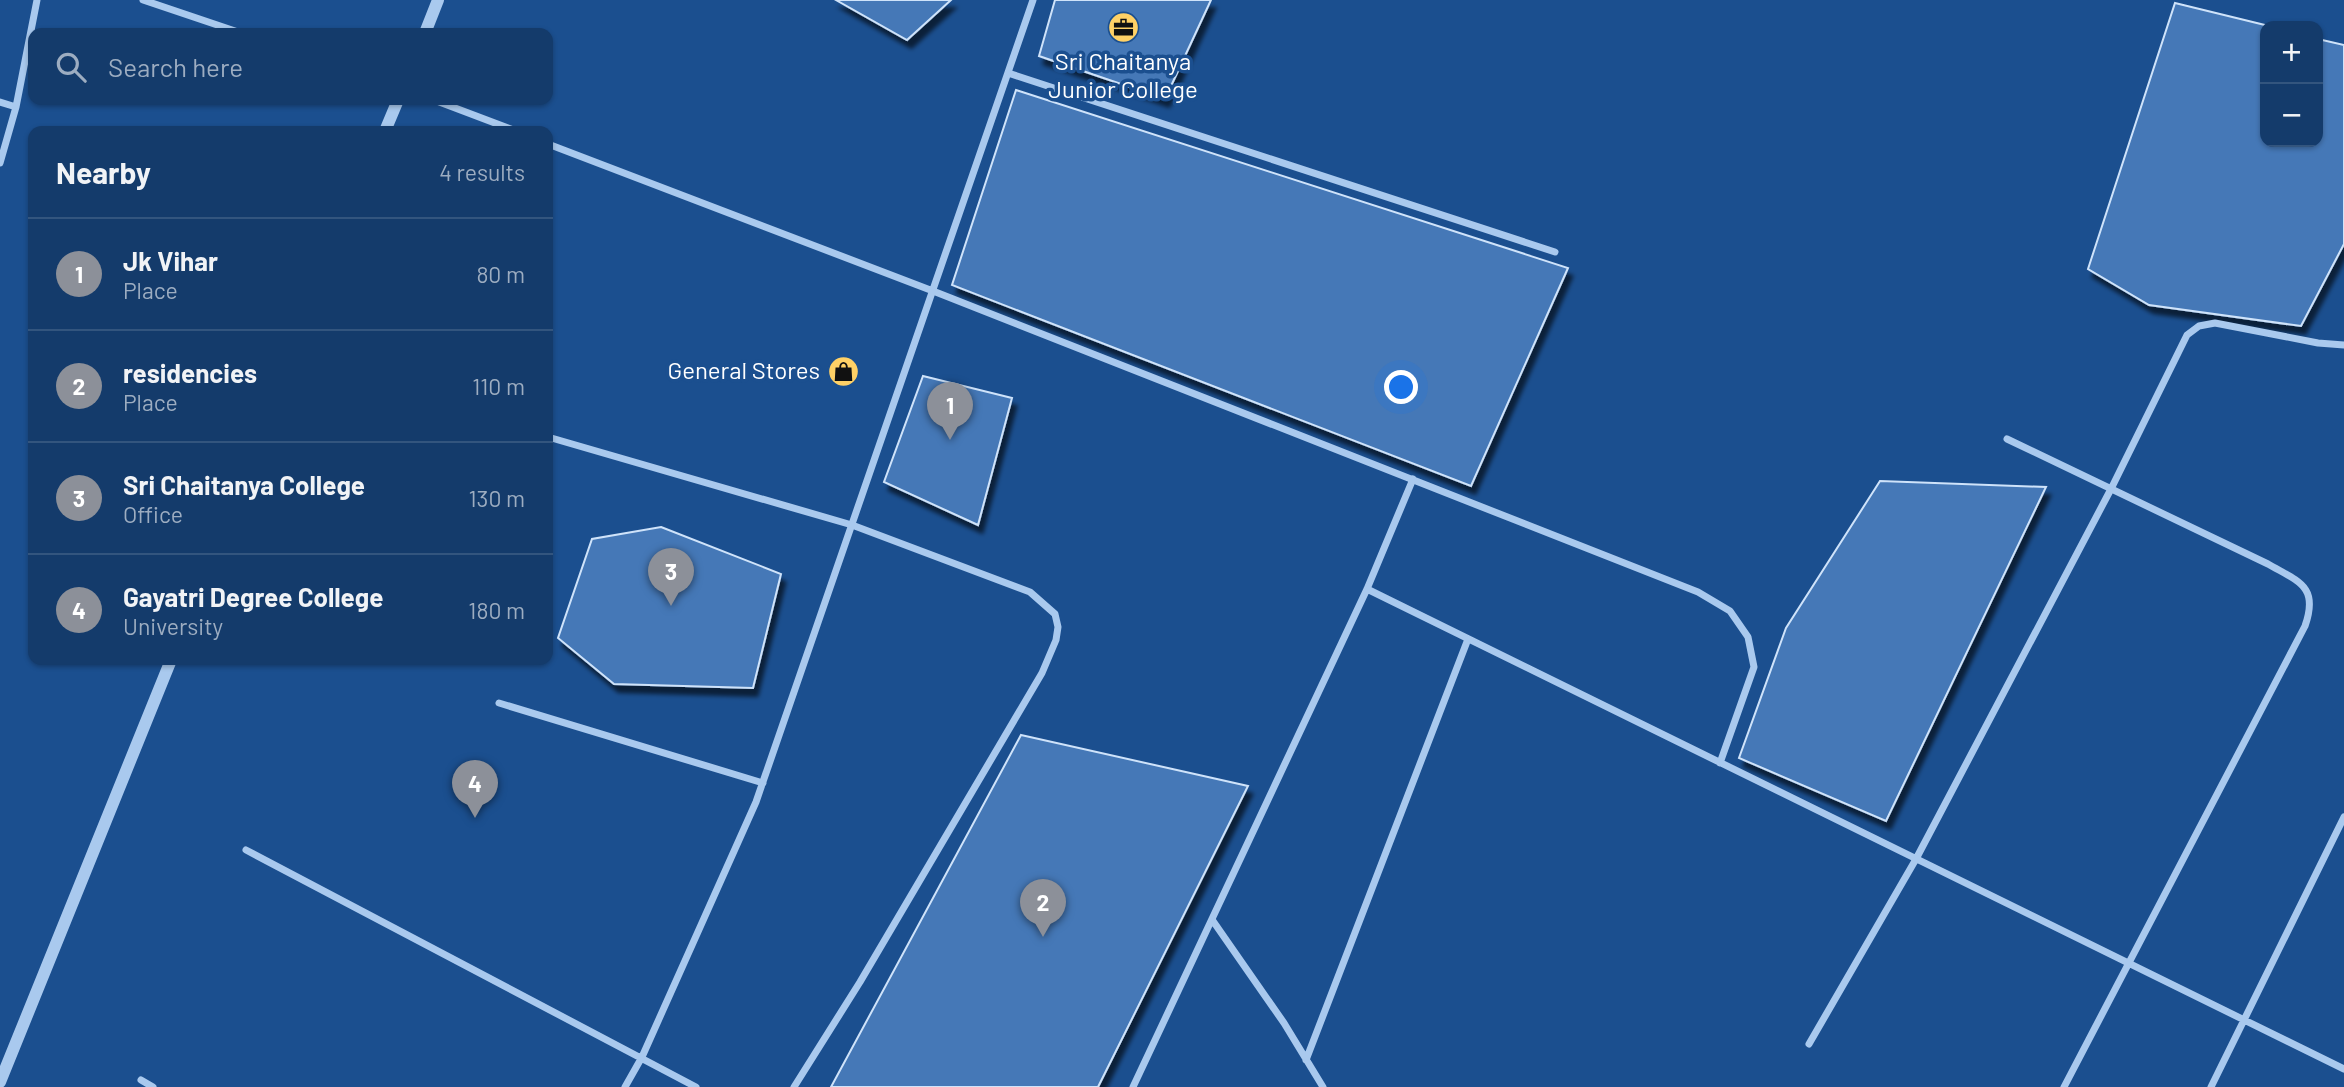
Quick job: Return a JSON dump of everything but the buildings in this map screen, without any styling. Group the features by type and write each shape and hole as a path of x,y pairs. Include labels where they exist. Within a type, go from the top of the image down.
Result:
{"street":[{"path":"32,28 37,0"},
{"path":"143,0 226,28"},
{"path":"427,28 438,0"},
{"path":"625,1087 642,1057 763,783 1033,0"},
{"path":"0,163 16,107 28,46"},
{"path":"1008,73 1555,252"},
{"path":"0,102 16,107"},
{"path":"387,126 396,105"},
{"path":"447,105 503,126"},
{"path":"553,146 933,291 1698,592 1730,611 1748,637 1754,667 1720,764"},
{"path":"1809,1044 1916,859 2111,489 2187,335 2199,326 2215,323 2318,343 2344,345"},
{"path":"553,438 852,525 1030,592 1055,614 1057,634 1042,673 860,982 793,1087"},
{"path":"2007,439 2268,565 2301,583 2309,592 2311,601 2305,626 2064,1087"},
{"path":"1133,1087 1367,589 1413,479"},
{"path":"1367,589 2344,1069"},
{"path":"1306,1060 1468,639"},
{"path":"0,1082 169,665"},
{"path":"499,703 763,783"},
{"path":"2211,1087 2344,817"},
{"path":"246,850 696,1087"},
{"path":"1213,920 1284,1023 1323,1087"},
{"path":"141,1080 153,1087"}],"place":[{"name":"Sri Chaitanya Junior College","path":"1123,28"},
{"name":"General Stores","path":"843,371"},
{"name":"Jk Vihar","path":"950,440"},
{"name":"Sri Chaitanya College","path":"671,606"},
{"name":"Gayatri Degree College","path":"475,818"},
{"name":"residencies","path":"1043,937"}]}
